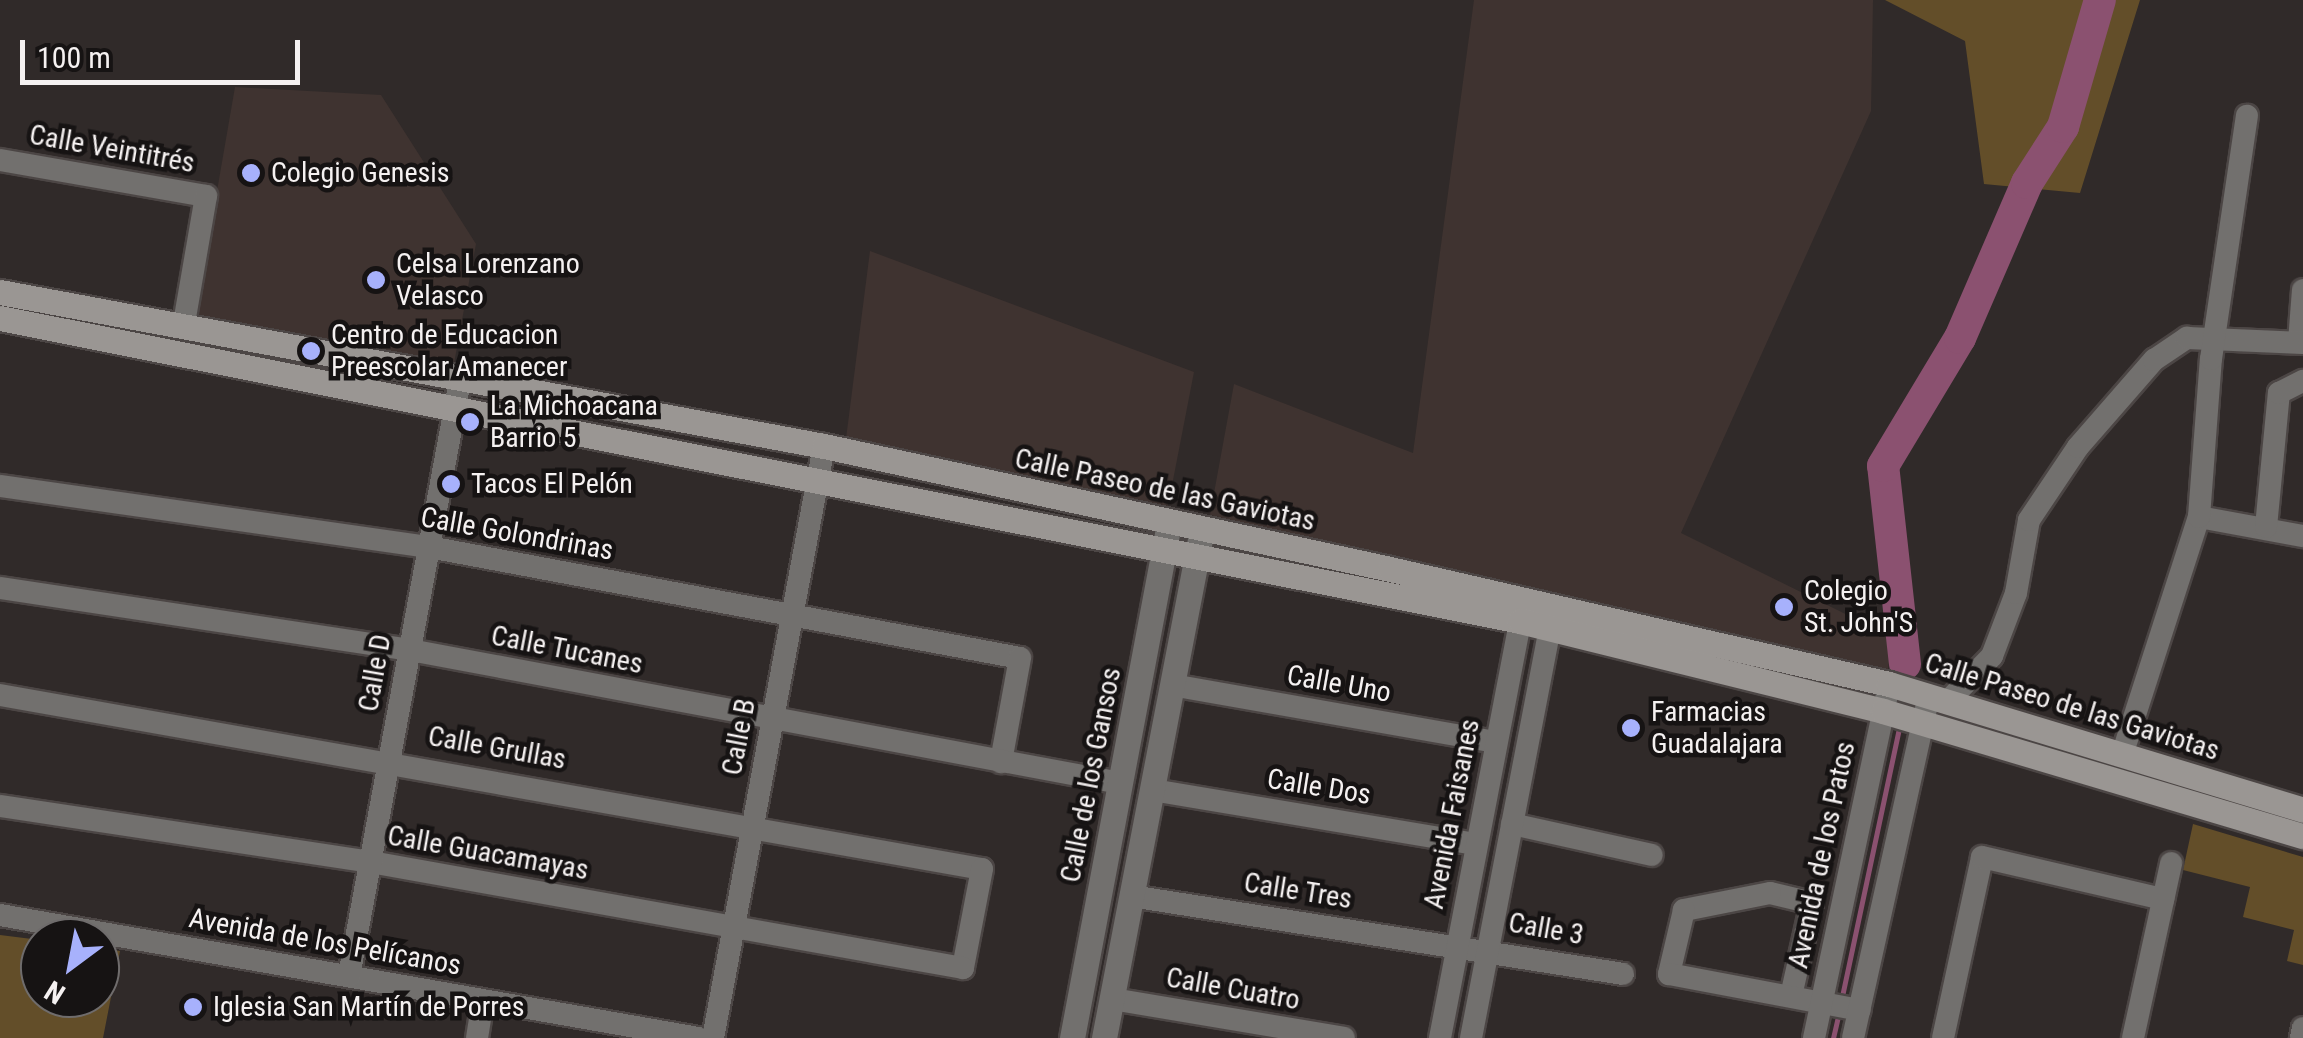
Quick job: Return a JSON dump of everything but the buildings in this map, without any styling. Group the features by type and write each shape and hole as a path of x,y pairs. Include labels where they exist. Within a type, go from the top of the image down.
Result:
{"main road":[{"name":"Calle Paseo de las Gaviotas","path":"0,292 824,446 1202,530 1521,612"},
{"name":"Calle Paseo de las Gaviotas","path":"0,318 818,478 1197,557 1521,612 1888,684 2123,752 2303,810"},
{"name":"Calle Paseo de las Gaviotas","path":"1552,618 2303,836"}],"street":[{"path":"2123,752 2199,517 2246,116"},
{"name":"Calle Veintitrés","path":"0,160 206,196 184,324"},
{"path":"1854,1038 1924,724 1939,698 1992,656 2016,593 2029,520 2078,447 2154,360 2187,338 2220,334 2301,342 2303,290"},
{"name":"Calle D","path":"349,976 460,380"},
{"path":"2266,526 2279,393 2303,380"},
{"name":"Calle B","path":"714,1038 824,446"},
{"name":"Calle Golondrinas","path":"0,486 429,547 1020,658 1001,762"},
{"path":"2199,517 2266,526 2303,536"},
{"name":"Calle de los Gansos","path":"1072,1038 1169,523"},
{"path":"1104,1038 1202,530"},
{"name":"Calle Tucanes","path":"0,588 410,650 1120,783"},
{"name":"Avenida Faisanes","path":"1440,1038 1521,612"},
{"path":"1471,1038 1552,618"},
{"name":"Avenida de los Patos","path":"1814,1038 1888,684"},
{"name":"Calle Uno","path":"1172,685 1496,742"},
{"name":"Calle Grullas","path":"0,695 390,759 982,870 963,968"},
{"name":"Calle Dos","path":"1152,790 1476,844"},
{"name":"Calle Guacamayas","path":"0,806 371,862 963,968"},
{"path":"1512,824 1652,855"},
{"path":"1942,1038 1982,857 2164,899"},
{"path":"2133,1038 2172,863"},
{"path":"1791,996 1812,904 1770,893 1684,910 1670,974 1860,1010"},
{"name":"Calle Tres","path":"1131,896 1457,946"},
{"name":"Avenida de los Pelícanos","path":"0,915 698,1038"},
{"name":"Calle 3","path":"1457,946 1623,974"},
{"name":"Calle Cuatro","path":"1112,998 1344,1038"},
{"path":"477,1038 483,1000"},
{"path":"2301,1038 2303,1028"}],"shaded area":[{"path":"1474,0 1873,0 1871,111 1681,533 1892,637 1888,670 1210,515 1234,384 1413,453"},
{"path":"1885,0 2140,0 2080,193 1984,184 1965,41"},
{"path":"235,87 381,95 476,244 453,369 195,318"},
{"path":"870,251 1194,372 1168,506 846,439"},
{"path":"2193,824 2303,857 2303,965 2287,961 2294,930 2243,917 2250,887 2183,870"},
{"path":"0,935 20,938 20,1018 107,1018 103,1038 0,1038"}],"waterway":[{"path":"1905,664 1883,466 1960,338 2027,183 2063,127 2100,0"},
{"path":"1904,676 1905,664"},
{"path":"1841,1001 1899,727"},
{"path":"1833,1038 1839,1012"}],"place":[{"name":"Colegio Genesis","path":"251,173"},
{"name":"Celsa Lorenzano Velasco","path":"376,280"},
{"name":"Centro de Educacion Preescolar Amanecer","path":"311,351"},
{"name":"La Michoacana Barrio 5","path":"470,422"},
{"name":"Tacos El Pelón","path":"451,484"},
{"name":"Colegio St. John'S","path":"1784,607"},
{"name":"Farmacias Guadalajara","path":"1631,728"},
{"name":"Iglesia San Martín de Porres","path":"193,1007"}]}
